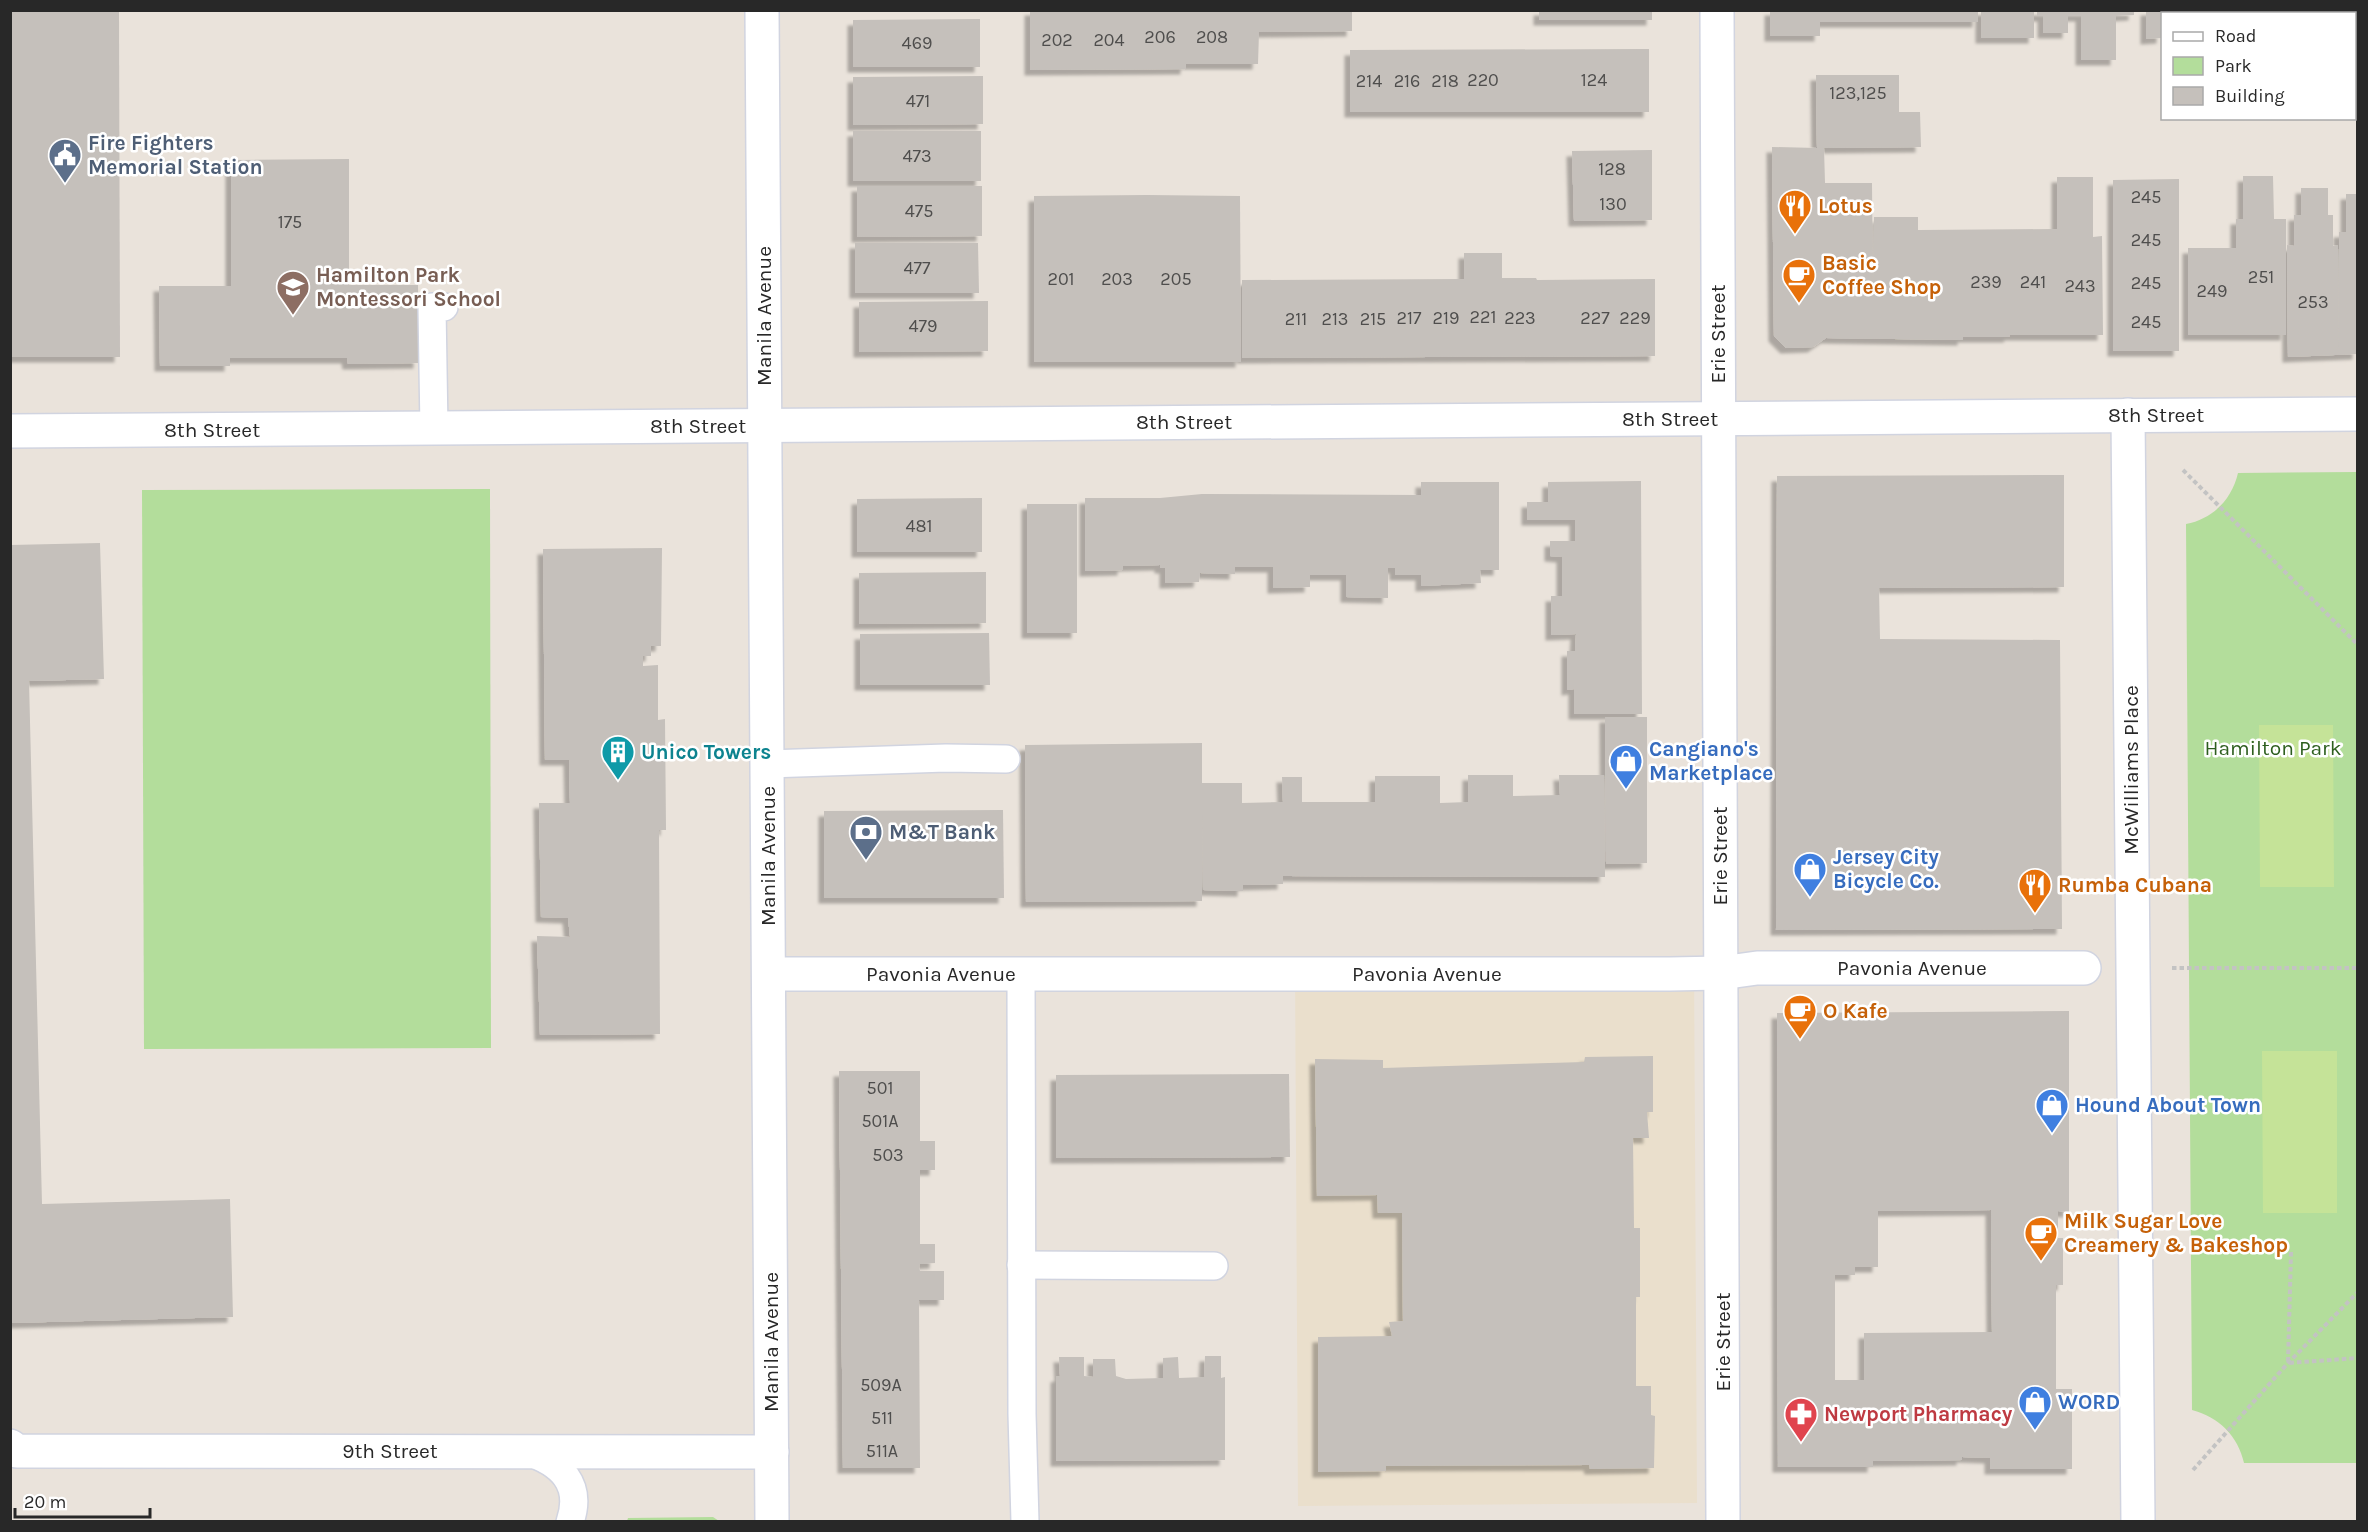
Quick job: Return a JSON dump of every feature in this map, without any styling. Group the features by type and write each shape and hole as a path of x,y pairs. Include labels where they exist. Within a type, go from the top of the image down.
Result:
{"street":[{"name":"Manila Avenue","path":"762,10 772,1521"},
{"name":"Erie Street","path":"1717,10 1723,1521"},
{"name":"8th Street","path":"10,431 2358,414"},
{"name":"McWilliams Place","path":"2128,415 2138,1521"},
{"name":"Pavonia Avenue","path":"769,974 1721,973 1757,968 2084,968"},
{"name":"9th Street","path":"13,1450 772,1452"}],"lane":[{"path":"434,429 432,307 444,307"},
{"path":"768,764 946,758 1006,759"},
{"path":"1021,974 1024,1521"},
{"path":"1021,1265 1214,1266"},
{"path":"525,1451 553,1463 571,1484 574,1508 570,1521"}],"path":[{"path":"2183,471 2358,645"},
{"path":"2171,968 2358,968"},
{"path":"2288,1363 2291,1252"},
{"path":"2193,1470 2288,1363 2358,1292"},
{"path":"2288,1363 2358,1358"}],"shaded area":[{"path":"1694,962 1697,1503 1298,1506 1295,965"}],"green space":[{"name":"Hamilton Park","path":"2357,472 2357,1463 2244,1463 2237,1444 2226,1429 2211,1417 2192,1410 2186,524 2213,513 2231,491 2238,473"},
{"path":"490,489 491,1048 144,1049 142,490"},
{"path":"2259,725 2333,725 2334,887 2260,887"},
{"path":"2262,1051 2337,1051 2337,1213 2263,1213"},
{"path":"713,1517 719,1521 627,1521 628,1518"}],"building":[{"name":"Fire Fighters Memorial Station","path":"10,10 119,10 120,357 10,357"},
{"path":"1030,10 1352,10 1352,31 1259,32 1258,64 1186,64 1186,69 1030,70"},
{"path":"1539,10 1652,10 1652,20 1539,20"},
{"path":"1770,10 1978,10 1978,22 1820,22 1820,36 1770,36"},
{"path":"1981,10 2034,10 2034,38 1981,38"},
{"path":"2037,10 2134,10 2134,15 2116,16 2116,60 2081,60 2081,16 2068,16 2068,33 2043,33 2043,16 2037,16"},
{"path":"2146,10 2197,10 2197,12 2161,12 2161,38 2146,39"},
{"path":"2199,10 2302,10 2302,12 2199,12"},
{"path":"2304,10 2352,10 2352,12 2304,12"},
{"path":"980,19 980,67 853,67 853,20"},
{"path":"1649,49 1649,112 1350,112 1350,50"},
{"path":"1816,75 1899,75 1899,112 1920,112 1921,147 1824,148 1825,183 1872,183 1873,296 1874,217 1918,217 1918,230 2057,229 2057,177 2093,177 2093,237 2102,236 2103,335 2010,335 2009,337 1963,337 1963,340 1826,338 1813,347 1786,348 1774,336 1772,147 1817,148"},
{"path":"983,76 983,124 853,125 853,77"},
{"path":"853,131 981,131 981,181 853,181"},
{"path":"1652,150 1652,220 1574,221 1572,151"},
{"path":"349,159 349,285 418,285 419,363 348,364 347,358 230,358 230,366 160,366 159,286 231,286 231,160"},
{"path":"2243,176 2273,176 2274,219 2286,219 2286,335 2188,335 2188,248 2236,248 2236,219 2243,219"},
{"path":"2179,179 2179,351 2113,351 2113,180"},
{"path":"857,186 982,186 982,236 857,237"},
{"path":"2301,188 2328,188 2328,215 2333,215 2333,246 2338,245 2339,351 2339,232 2346,232 2346,194 2358,194 2358,354 2288,357 2287,245 2294,246 2294,215 2301,215"},
{"path":"1034,196 1240,196 1241,362 1034,362"},
{"path":"855,243 978,243 979,293 855,293"},
{"path":"1464,253 1502,253 1502,278 1655,279 1655,356 1242,358 1242,280 1464,279"},
{"path":"988,301 988,351 859,352 859,302"},
{"path":"2064,475 2064,587 1879,588 1880,639 2060,640 2062,929 1776,930 1777,476"},
{"path":"1641,481 1642,714 1574,714 1574,689 1567,690 1567,651 1575,651 1576,634 1551,635 1551,596 1562,596 1562,557 1550,556 1550,541 1575,541 1575,520 1527,520 1527,502 1548,502 1548,482"},
{"path":"1421,482 1499,482 1499,570 1480,570 1481,583 1421,586 1421,575 1395,575 1395,568 1388,568 1388,598 1346,597 1346,575 1310,575 1310,587 1273,588 1273,567 1235,567 1235,574 1200,573 1199,582 1165,583 1165,568 1160,568 1160,565 1123,566 1123,570 1085,571 1085,498 1160,498 1202,494 1421,495"},
{"path":"982,498 982,552 857,552 857,499"},
{"path":"1027,504 1077,504 1077,633 1027,633"},
{"path":"100,543 104,679 29,681 42,1204 230,1199 233,1317 10,1323 10,545"},
{"name":"Unico Towers","path":"662,548 661,646 651,646 651,656 643,656 643,666 658,665 658,720 665,719 666,830 659,830 660,1034 540,1035 537,936 570,937 568,918 541,917 539,803 570,803 569,760 545,760 543,549"},
{"path":"986,572 986,623 859,624 859,573"},
{"path":"989,633 990,685 860,685 860,634"},
{"name":"Cangiano's Marketplace","path":"1605,717 1647,717 1647,863 1606,864"},
{"path":"1202,743 1202,783 1242,783 1242,803 1283,802 1282,777 1302,777 1302,802 1375,802 1375,776 1440,776 1440,803 1468,802 1468,775 1513,775 1513,796 1560,795 1559,775 1604,775 1605,877 1283,876 1283,884 1243,885 1243,891 1203,890 1202,812 1202,901 1026,902 1025,745"},
{"path":"1003,810 1004,898 824,898 824,811"},
{"path":"2069,1011 2069,1212 2058,1211 2058,1238 2063,1238 2063,1285 2056,1285 2056,1389 2072,1389 2072,1469 1990,1469 1990,1458 1962,1457 1962,1460 1873,1461 1873,1467 1778,1467 1777,1013","holes":["1991,1210 1992,1332 1864,1333 1864,1380 1835,1380 1835,1275 1855,1275 1855,1267 1878,1267 1878,1211"]},
{"path":"1653,1056 1653,1112 1647,1112 1649,1138 1633,1138 1634,1228 1640,1228 1640,1297 1636,1297 1636,1386 1651,1386 1651,1415 1655,1416 1654,1468 1590,1469 1589,1465 1386,1466 1386,1471 1318,1472 1318,1337 1392,1336 1389,1322 1403,1321 1402,1213 1378,1213 1377,1195 1317,1196 1315,1059 1383,1060 1383,1068 1584,1062 1585,1057"},
{"path":"839,1071 920,1071 920,1141 935,1141 935,1170 920,1170 920,1244 935,1244 935,1263 920,1264 919,1267 920,1271 944,1271 944,1300 919,1300 920,1468 843,1468"},
{"path":"1289,1074 1290,1157 1056,1158 1056,1075"},
{"path":"1205,1356 1221,1356 1221,1378 1225,1377 1225,1460 1056,1461 1056,1377 1060,1376 1059,1357 1084,1357 1084,1376 1093,1377 1093,1359 1115,1359 1116,1376 1126,1379 1163,1378 1163,1358 1178,1357 1179,1378 1204,1377"}],"place":[{"name":"Fire Fighters Memorial Station","path":"65,184"},
{"name":"Lotus","path":"1795,235"},
{"name":"Basic Coffee Shop","path":"1799,304"},
{"name":"Hamilton Park Montessori School","path":"293,316"},
{"name":"Unico Towers","path":"618,781"},
{"name":"Cangiano's Marketplace","path":"1626,790"},
{"name":"M&T Bank","path":"866,861"},
{"name":"Jersey City Bicycle Co.","path":"1810,898"},
{"name":"Rumba Cubana","path":"2035,914"},
{"name":"O Kafe","path":"1800,1040"},
{"name":"Hound About Town","path":"2052,1134"},
{"name":"Milk Sugar Love Creamery & Bakeshop","path":"2041,1262"},
{"name":"WORD","path":"2035,1431"},
{"name":"Newport Pharmacy","path":"1801,1443"}]}
